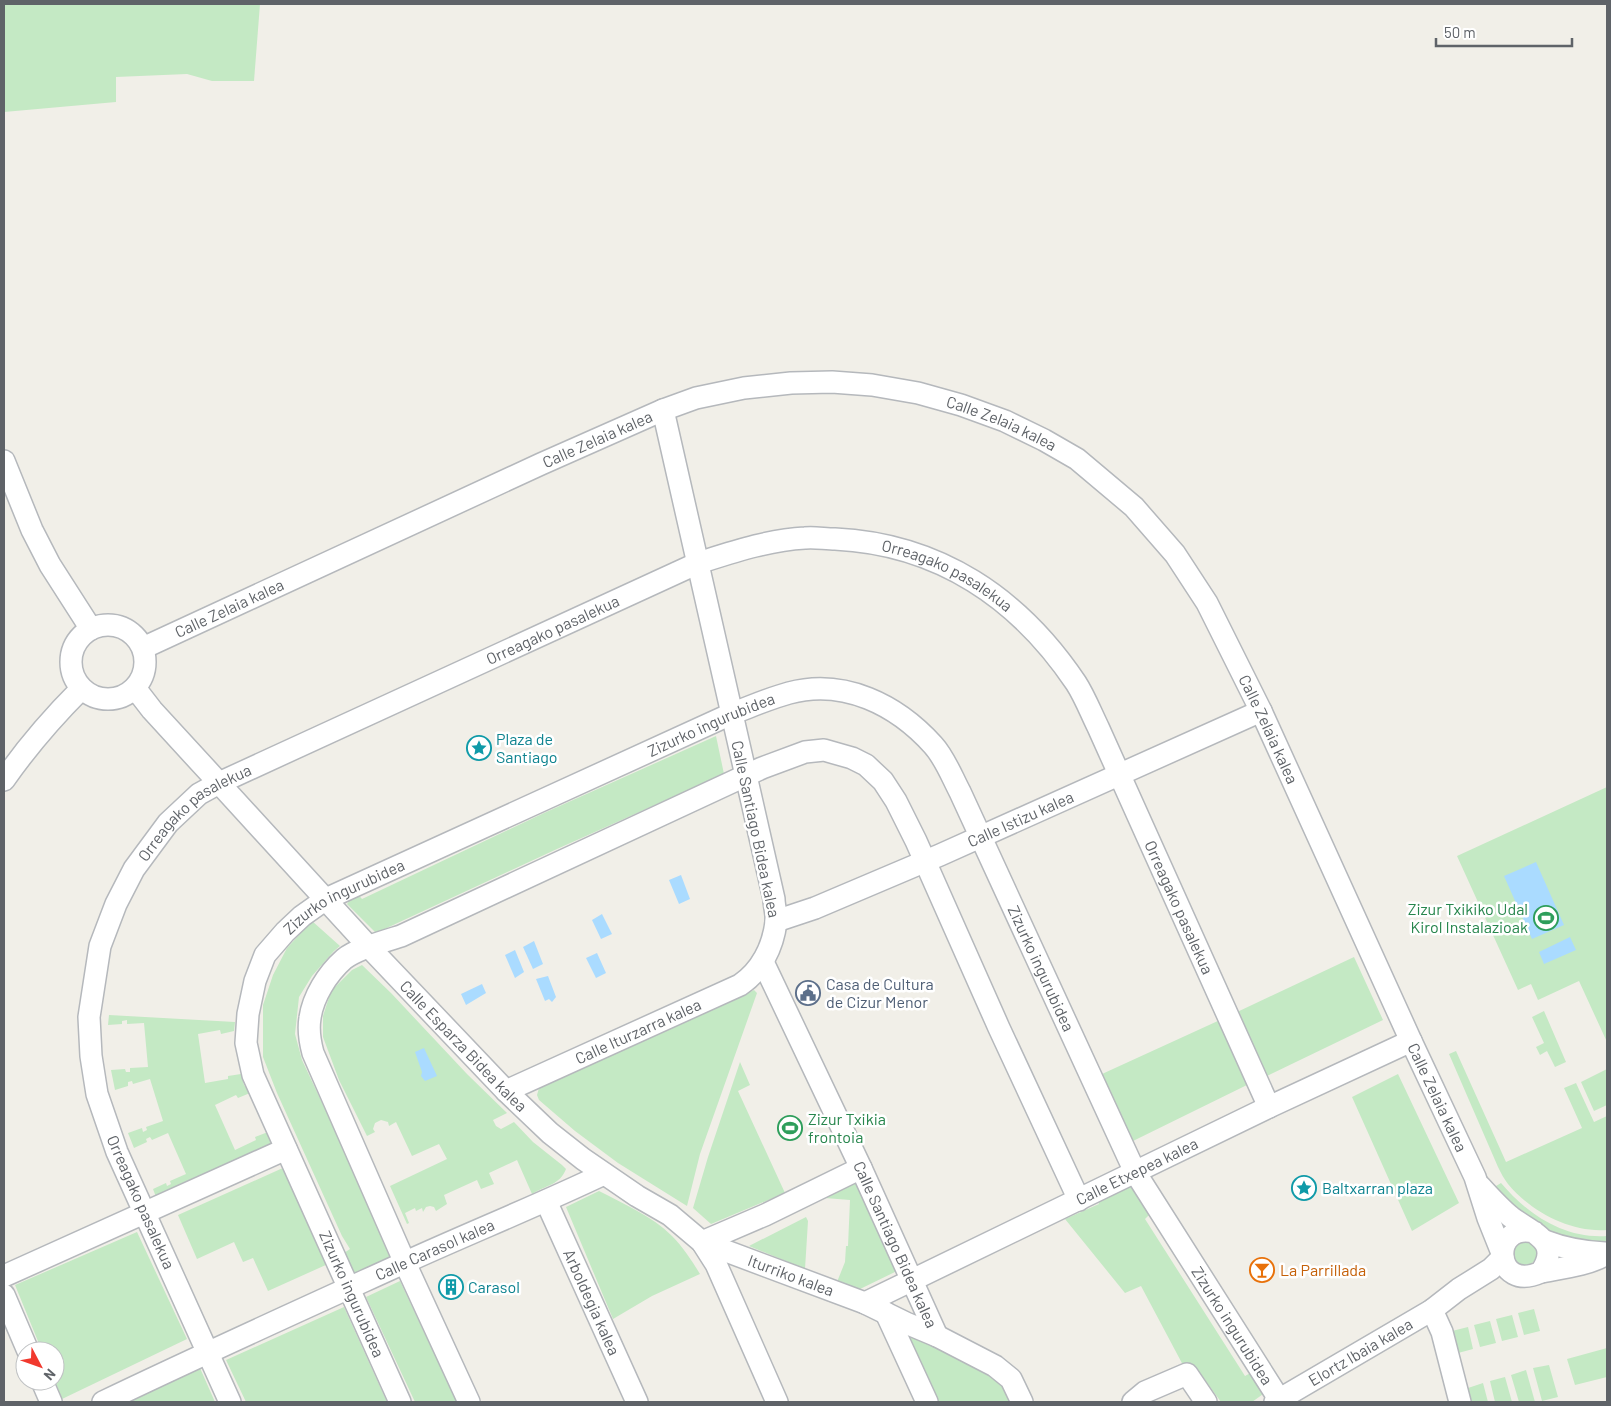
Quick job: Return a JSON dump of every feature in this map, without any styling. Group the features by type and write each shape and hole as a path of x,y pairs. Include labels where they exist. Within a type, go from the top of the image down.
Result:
{"street":[{"name":"Calle Zelaia kalea","path":"143,648 532,468 663,410 696,398 744,388 799,383 872,384 918,393 961,405 1005,421 1077,459 1134,507 1175,554 1207,603 1261,711 1478,1185 1502,1255"},
{"name":"Calle Santiago Bidea kalea","path":"663,410 774,899 776,921 770,945 763,962 861,1168 937,1336"},
{"path":"4,460 32,530 50,565 91,629"},
{"name":"Orreagako pasalekua","path":"230,1402 117,1152 97,1094 91,1056 89,1018 100,946 116,904 134,869 168,823 199,794 218,783 698,563 741,549 774,541 806,538 873,542 943,564 971,579 1002,601 1028,624 1053,651 1077,685 1269,1107"},
{"path":"102,626 114,626 133,634 143,648 145,667 141,680 135,688 118,698 98,698 82,689 72,670 73,650 81,637 91,629 102,626"},
{"name":"Calle Esparza Bidea kalea","path":"135,688 152,710 369,947 506,1090 550,1133 604,1174 670,1215 702,1242 716,1264 777,1402"},
{"name":"Zizurko ingurubidea","path":"400,1402 253,1075 246,1043 248,1014 254,981 265,955 302,916 326,899 731,714 789,692 818,688 836,689 882,703 913,725 935,746 960,792 1135,1172 1277,1401"},
{"path":"4,780 20,757 62,708 82,689"},
{"name":"Calle Istizu kalea","path":"776,921 815,908 980,838 1261,711"},
{"path":"469,1402 405,1263 313,1053 309,1036 310,1018 316,998 326,979 345,958 401,936 778,761 805,752 824,750 852,758 866,765 883,781 896,801 916,841 1079,1200"},
{"name":"Calle Iturzarra kalea","path":"506,1090 736,987 751,978 763,962"},
{"name":"Calle Etxepea kalea","path":"865,1303 1269,1107 1411,1041"},
{"path":"4,1276 286,1149"},
{"path":"702,1242 765,1216 861,1168"},
{"name":"Calle Carasol kalea","path":"103,1402 207,1352 604,1174"},
{"name":"Calle Zelaia kalea","path":"1478,1185 1507,1214 1539,1237"},
{"name":"Arboldegia kalea","path":"546,1201 638,1402"},
{"path":"1527,1231 1539,1237 1549,1254 1548,1261 1534,1275 1519,1276 1512,1273 1506,1267 1502,1255 1508,1239 1513,1234 1527,1231"},
{"name":"Elortz Ibaia kalea","path":"1539,1237 1558,1246 1607,1254"},
{"name":"Iturriko kalea","path":"702,1242 865,1303 937,1336 995,1366 1011,1379 1022,1402"},
{"name":"Elortz Ibaia kalea","path":"1438,1305 1502,1282 1584,1263 1601,1258 1607,1254"},
{"name":"Elortz Ibaia kalea","path":"1277,1401 1438,1305 1458,1289 1489,1270 1502,1255"},
{"path":"4,1295 24,1341"},
{"path":"1438,1305 1442,1332 1460,1402"},
{"path":"886,1313 927,1402"},
{"path":"1133,1402 1145,1392 1187,1374 1206,1402"}],"green space":[{"path":"4,4 260,4 254,81 212,81 187,74 116,77 116,102 4,112"},
{"path":"716,736 724,774 376,933 347,904 356,892 362,899 544,813"},
{"name":"Zizur Txikiko Udal Kirol Instalazioak","path":"1607,787 1607,1042 1579,981 1538,1000 1531,984 1518,990 1457,856"},
{"path":"312,921 340,946 312,976 299,997 295,1034 302,1060 341,1143 391,1260 354,1279 344,1253 350,1249 342,1236 277,1093 263,1057 263,1005 273,975 287,948"},
{"path":"1354,957 1383,1020 1265,1077 1235,1013"},
{"path":"362,965 507,1113 493,1120 496,1126 501,1129 514,1122 533,1142 566,1169 556,1182 532,1194 517,1160 489,1173 494,1184 481,1189 477,1180 444,1195 447,1204 436,1211 434,1207 430,1206 426,1207 423,1212 422,1208 416,1211 415,1208 405,1213 409,1223 407,1224 390,1186 447,1159 439,1144 412,1156 396,1122 389,1126 388,1122 381,1120 375,1123 373,1129 375,1132 367,1136 339,1080 323,1037 323,1016 331,991 352,970"},
{"path":"754,990 757,993 700,1154 687,1206 618,1163 575,1131 539,1100 537,1095 539,1088"},
{"path":"1544,1011 1566,1062 1555,1067 1547,1051 1540,1055 1536,1047 1544,1043 1532,1017"},
{"path":"109,1015 235,1022 234,1031 221,1034 220,1030 198,1034 205,1083 228,1079 228,1076 241,1074 244,1085 250,1093 238,1098 236,1095 215,1105 235,1150 256,1140 255,1137 268,1132 271,1144 156,1197 153,1189 166,1183 167,1186 171,1184 170,1181 186,1174 168,1133 152,1140 150,1137 146,1139 147,1142 134,1148 128,1133 142,1128 143,1132 147,1130 146,1127 163,1121 150,1079 133,1084 132,1081 128,1082 128,1086 115,1090 111,1070 125,1069 126,1072 130,1072 130,1068 148,1067 144,1023 127,1024 127,1020 122,1021 122,1024 108,1025"},
{"path":"1220,1020 1249,1084 1133,1141 1102,1074"},
{"path":"1456,1051 1506,1162 1582,1128 1564,1088 1576,1083 1594,1122 1607,1116 1607,1230 1580,1228 1553,1219 1528,1203 1508,1184 1498,1167 1449,1054"},
{"path":"740,1062 750,1085 738,1091 785,1193 711,1224 693,1208"},
{"path":"1607,1069 1607,1105 1594,1111 1581,1082"},
{"path":"1398,1074 1459,1203 1412,1231 1352,1097"},
{"path":"285,1167 328,1264 268,1291 253,1258 243,1262 234,1242 197,1259 178,1215"},
{"path":"856,1183 897,1271 858,1290 837,1282 845,1262 846,1246 848,1246 850,1200 825,1198"},
{"path":"1127,1183 1139,1190 1151,1213 1145,1219 1245,1376 1254,1371 1266,1392 1252,1402 1221,1402 1194,1365 1184,1367 1141,1286 1125,1293 1065,1219 1099,1204 1097,1199"},
{"path":"1501,1183 1523,1205 1548,1223 1577,1233 1591,1236 1607,1236 1607,1243 1579,1241 1542,1230 1491,1189"},
{"path":"599,1191 656,1222 680,1245 700,1274 652,1296 613,1319 566,1207"},
{"path":"806,1217 808,1221 805,1269 749,1246"},
{"path":"137,1232 187,1339 62,1399 59,1391 65,1391 65,1341 38,1341 15,1285"},
{"path":"1525,1238 1538,1250 1536,1259 1529,1266 1515,1264 1510,1247"},
{"path":"400,1281 457,1402 415,1402 366,1297"},
{"path":"344,1307 387,1402 246,1402 226,1360"},
{"path":"1534,1309 1540,1331 1524,1335 1518,1313"},
{"path":"1512,1315 1518,1337 1502,1341 1496,1319"},
{"path":"1490,1321 1496,1343 1480,1347 1474,1325"},
{"path":"1468,1327 1473,1349 1458,1353 1452,1331"},
{"path":"905,1330 1002,1381 1015,1402 934,1402"},
{"path":"1607,1348 1607,1377 1575,1385 1567,1359"},
{"path":"1549,1365 1558,1397 1542,1401 1533,1368"},
{"path":"200,1368 215,1402 129,1402"},
{"path":"1526,1370 1535,1402 1519,1402 1511,1375"},
{"path":"1505,1377 1512,1402 1495,1402 1490,1381"},
{"path":"1483,1383 1488,1402 1472,1402 1468,1388"}],"water":[{"path":"1536,862 1564,925 1532,939 1504,876"},
{"path":"681,875 690,899 679,904 669,880"},
{"path":"602,914 612,934 601,939 592,920"},
{"path":"1570,937 1576,950 1544,964 1539,952"},
{"path":"534,941 543,964 533,969 523,947"},
{"path":"515,950 524,972 515,978 505,955"},
{"path":"597,953 606,973 596,978 586,958"},
{"path":"548,976 556,997 552,1002 549,999 545,1001 536,979"},
{"path":"482,984 486,993 466,1005 461,994"},
{"path":"424,1048 437,1076 425,1081 421,1076 422,1072 415,1052"}],"place":[{"name":"Plaza de Santiago","path":"479,748"},
{"name":"Zizur Txikiko Udal Kirol Instalazioak","path":"1546,918"},
{"name":"Casa de Cultura de Cizur Menor","path":"808,993"},
{"name":"Zizur Txikia frontoia","path":"790,1128"},
{"name":"Baltxarran plaza","path":"1304,1188"},
{"name":"La Parrillada","path":"1262,1270"},
{"name":"Carasol","path":"451,1287"}]}
